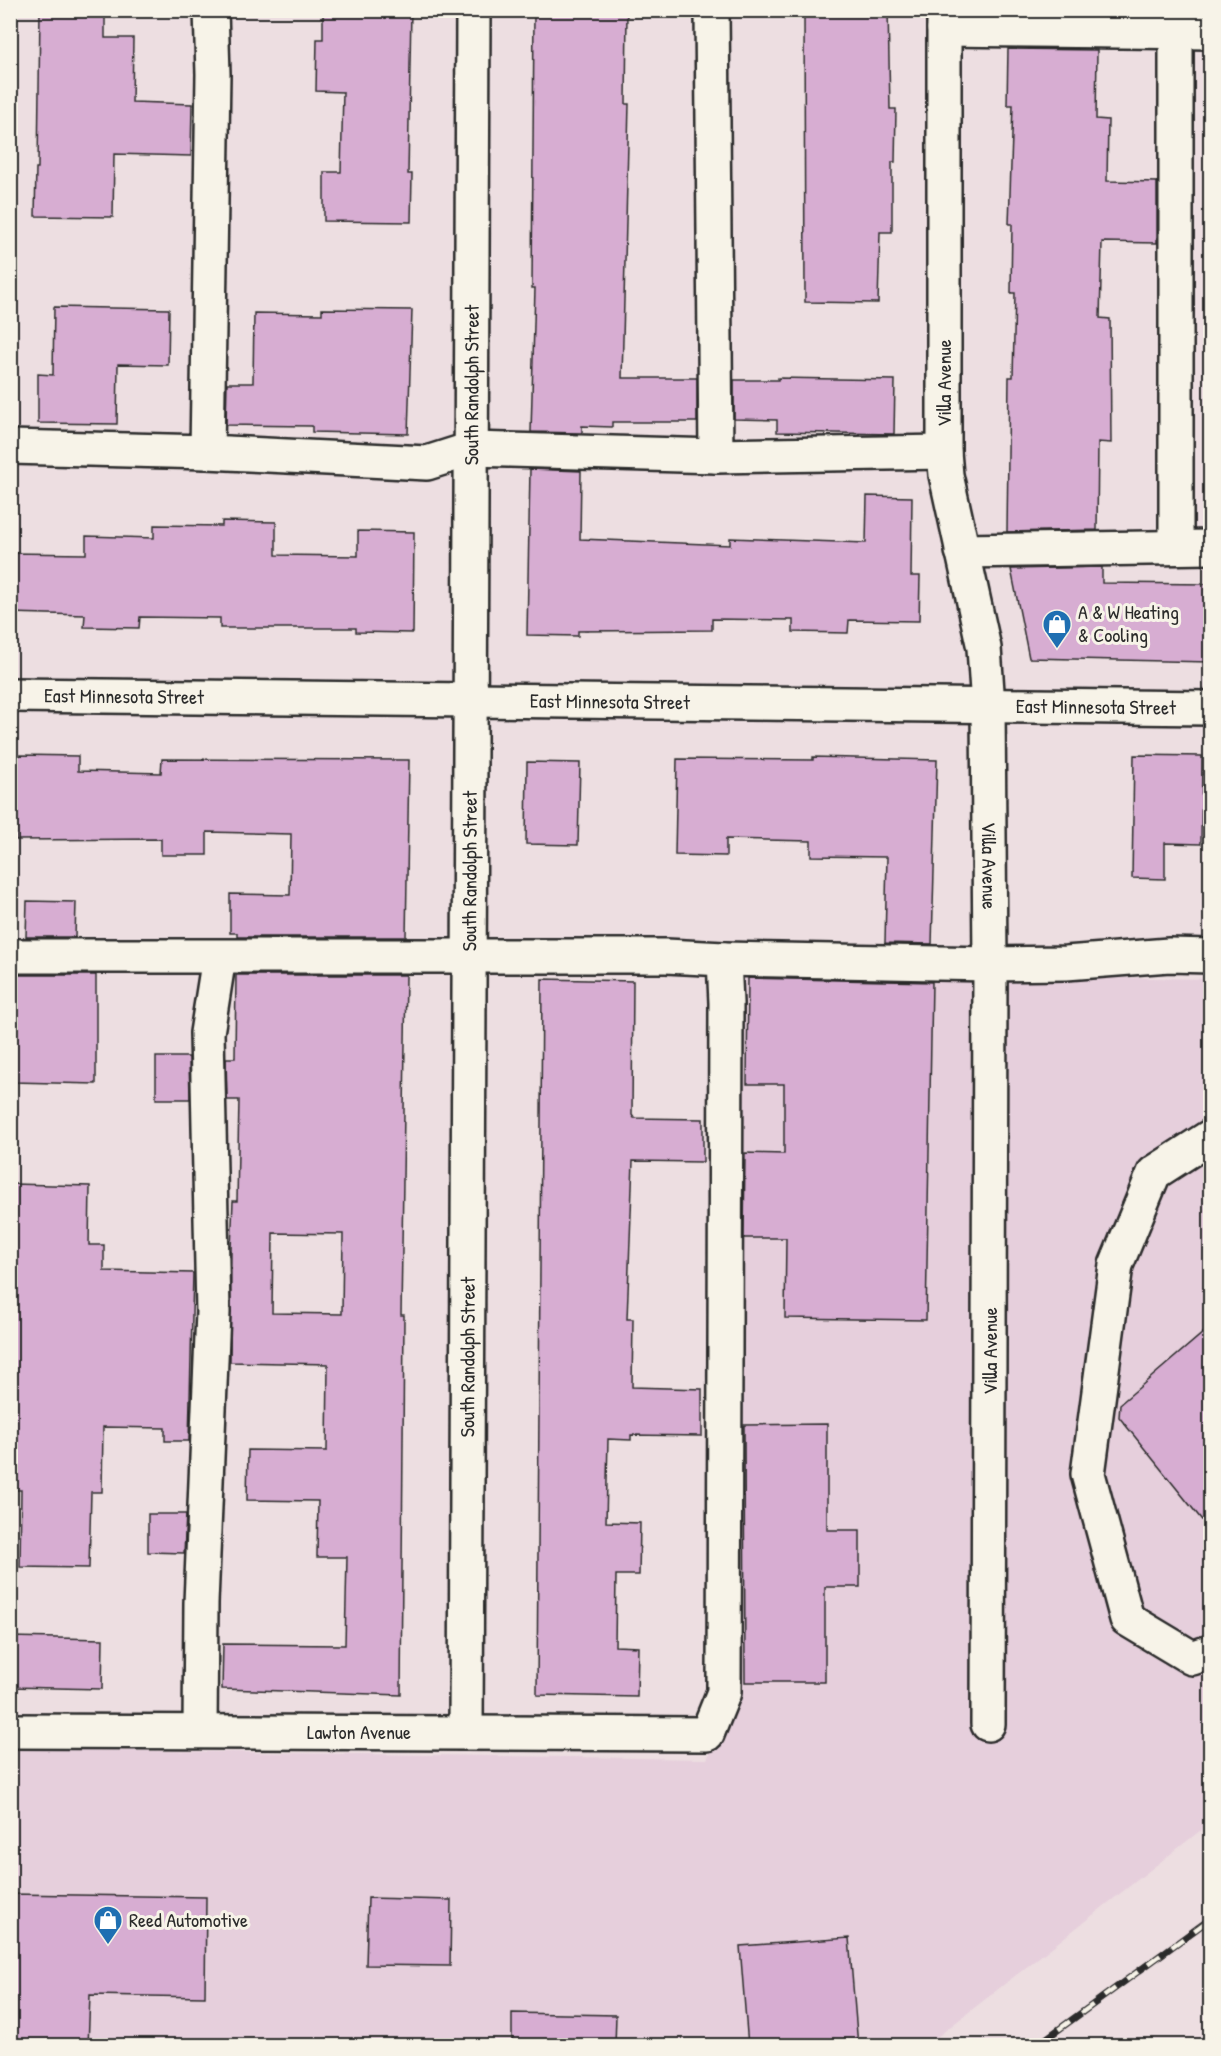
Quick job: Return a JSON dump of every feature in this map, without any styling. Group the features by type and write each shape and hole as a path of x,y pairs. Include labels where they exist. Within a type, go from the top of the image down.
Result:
{"street":[{"path":"207,452 213,74 211,10"},
{"name":"South Randolph Street","path":"466,1732 473,10"},
{"path":"712,10 716,456"},
{"path":"944,20 1176,21 1210,32"},
{"name":"Villa Avenue","path":"944,20 944,452 962,551 984,648 988,706 990,964 988,1724"},
{"path":"1176,21 1176,547"},
{"path":"10,447 207,452 427,463 471,450 716,456 944,452"},
{"path":"962,551 1210,547"},
{"name":"East Minnesota Street","path":"10,695 1210,708"},
{"path":"10,956 468,958 666,956 990,964 1066,963 1169,955 1210,957"},
{"path":"200,1730 201,1603 213,1312 207,1033 219,957"},
{"name":"Lawton Avenue","path":"10,1731 200,1730 707,1734 724,1692 726,1003 724,959"},
{"path":"1210,1137 1154,1173 1116,1265 1088,1474 1127,1619 1192,1658 1210,1652"}],"shaded area":[{"path":"736,971 1210,979 1210,1823 927,2045 11,2046 11,1749 707,1759 739,1697"}],"building":[{"path":"40,10 105,10 105,38 133,38 132,102 192,104 191,156 114,154 113,217 35,216 36,168 38,168"},
{"path":"323,10 411,10 408,174 412,174 411,222 324,221 324,172 341,172 343,92 316,91 317,39 323,39"},
{"path":"534,10 627,10 626,104 629,104 622,378 697,378 697,422 612,422 612,427 582,426 582,433 531,432 535,288 532,288"},
{"path":"804,10 888,10 890,109 896,109 895,162 892,162 892,232 880,232 878,303 805,302"},
{"path":"1014,10 1097,10 1097,12"},
{"path":"1008,49 1097,50 1096,119 1108,120 1107,181 1157,182 1157,243 1102,242 1100,318 1110,319 1111,443 1098,442 1097,530 1007,532 1009,377 1013,377 1015,293 1011,293 1012,224 1009,224 1013,105 1007,105"},
{"path":"54,307 169,309 168,365 118,364 117,424 38,423 38,374 53,375"},
{"path":"322,309 412,310 408,434 312,432 312,426 226,425 227,383 253,383 254,313 322,314"},
{"path":"778,378 895,380 894,434 777,432 777,420 734,419 734,380 778,380"},
{"path":"530,469 581,471 580,539 730,545 730,538 866,543 867,496 912,497 911,576 920,576 919,621 849,620 848,633 793,632 793,620 712,619 712,630 578,631 578,636 527,635"},
{"path":"222,521 276,522 276,555 358,556 358,531 414,532 413,633 356,632 356,628 220,628 220,618 140,617 139,628 84,627 85,615 10,613 10,553 86,554 86,536 154,538 154,525 222,526"},
{"path":"1102,567 1102,583 1210,584 1210,662 1029,658 1011,569"},
{"path":"18,755 78,756 78,771 161,773 162,759 409,760 406,937 237,937 237,933 230,933 230,894 290,895 291,834 207,832 207,855 161,855 161,839 16,840"},
{"path":"1134,755 1202,756 1201,844 1165,843 1165,879 1132,878"},
{"path":"813,757 937,760 932,944 885,943 887,857 811,856 811,841 726,839 726,856 675,855 677,759 813,760"},
{"path":"527,762 580,763 578,845 526,844"},
{"path":"27,901 76,902 75,937 26,937"},
{"path":"13,975 96,975 96,1084 13,1082"},
{"path":"236,975 406,975 401,1315 404,1315 401,1695 222,1689 223,1644 345,1645 347,1557 317,1557 318,1501 247,1500 248,1450 327,1451 328,1364 230,1362 231,1249 233,1201 237,1201 239,1100 227,1100 226,1058 235,1058","holes":["273,1233 343,1234 342,1314 272,1313"]},
{"path":"748,978 932,982 926,1320 785,1318 786,1238 744,1238 745,1153 784,1154 784,1084 747,1084"},
{"path":"542,979 633,981 632,1115 634,1118 703,1119 703,1162 633,1161 627,1319 633,1319 632,1387 702,1389 702,1436 631,1435 631,1440 608,1439 606,1522 640,1523 639,1575 616,1575 615,1646 638,1647 637,1697 537,1695"},
{"path":"156,1057 189,1057 190,1099 156,1099"},
{"path":"13,1184 90,1186 89,1245 104,1245 104,1271 193,1273 189,1441 165,1441 165,1428 103,1427 102,1492 91,1492 89,1568 20,1567 21,1490 11,1490"},
{"path":"1210,1327 1210,1530 1119,1417 1120,1404"},
{"path":"827,1424 827,1530 860,1530 860,1587 825,1587 825,1682 745,1682 744,1425"},
{"path":"148,1514 186,1514 184,1553 148,1552"},
{"path":"10,1637 103,1639 102,1689 10,1687"},
{"name":"Reed Automotive","path":"10,1894 206,1897 205,1997 90,1995 88,2046 10,2046"},
{"path":"368,1898 451,1900 450,1966 366,1965"},
{"path":"849,1938 858,2046 748,2046 740,1946"},
{"path":"512,2013 616,2015 615,2046 512,2046"}],"railway":[{"path":"1036,2046 1210,1919"}],"place":[{"name":"A & W Heating & Cooling","path":"1057,650"},
{"name":"Reed Automotive","path":"108,1946"}]}
